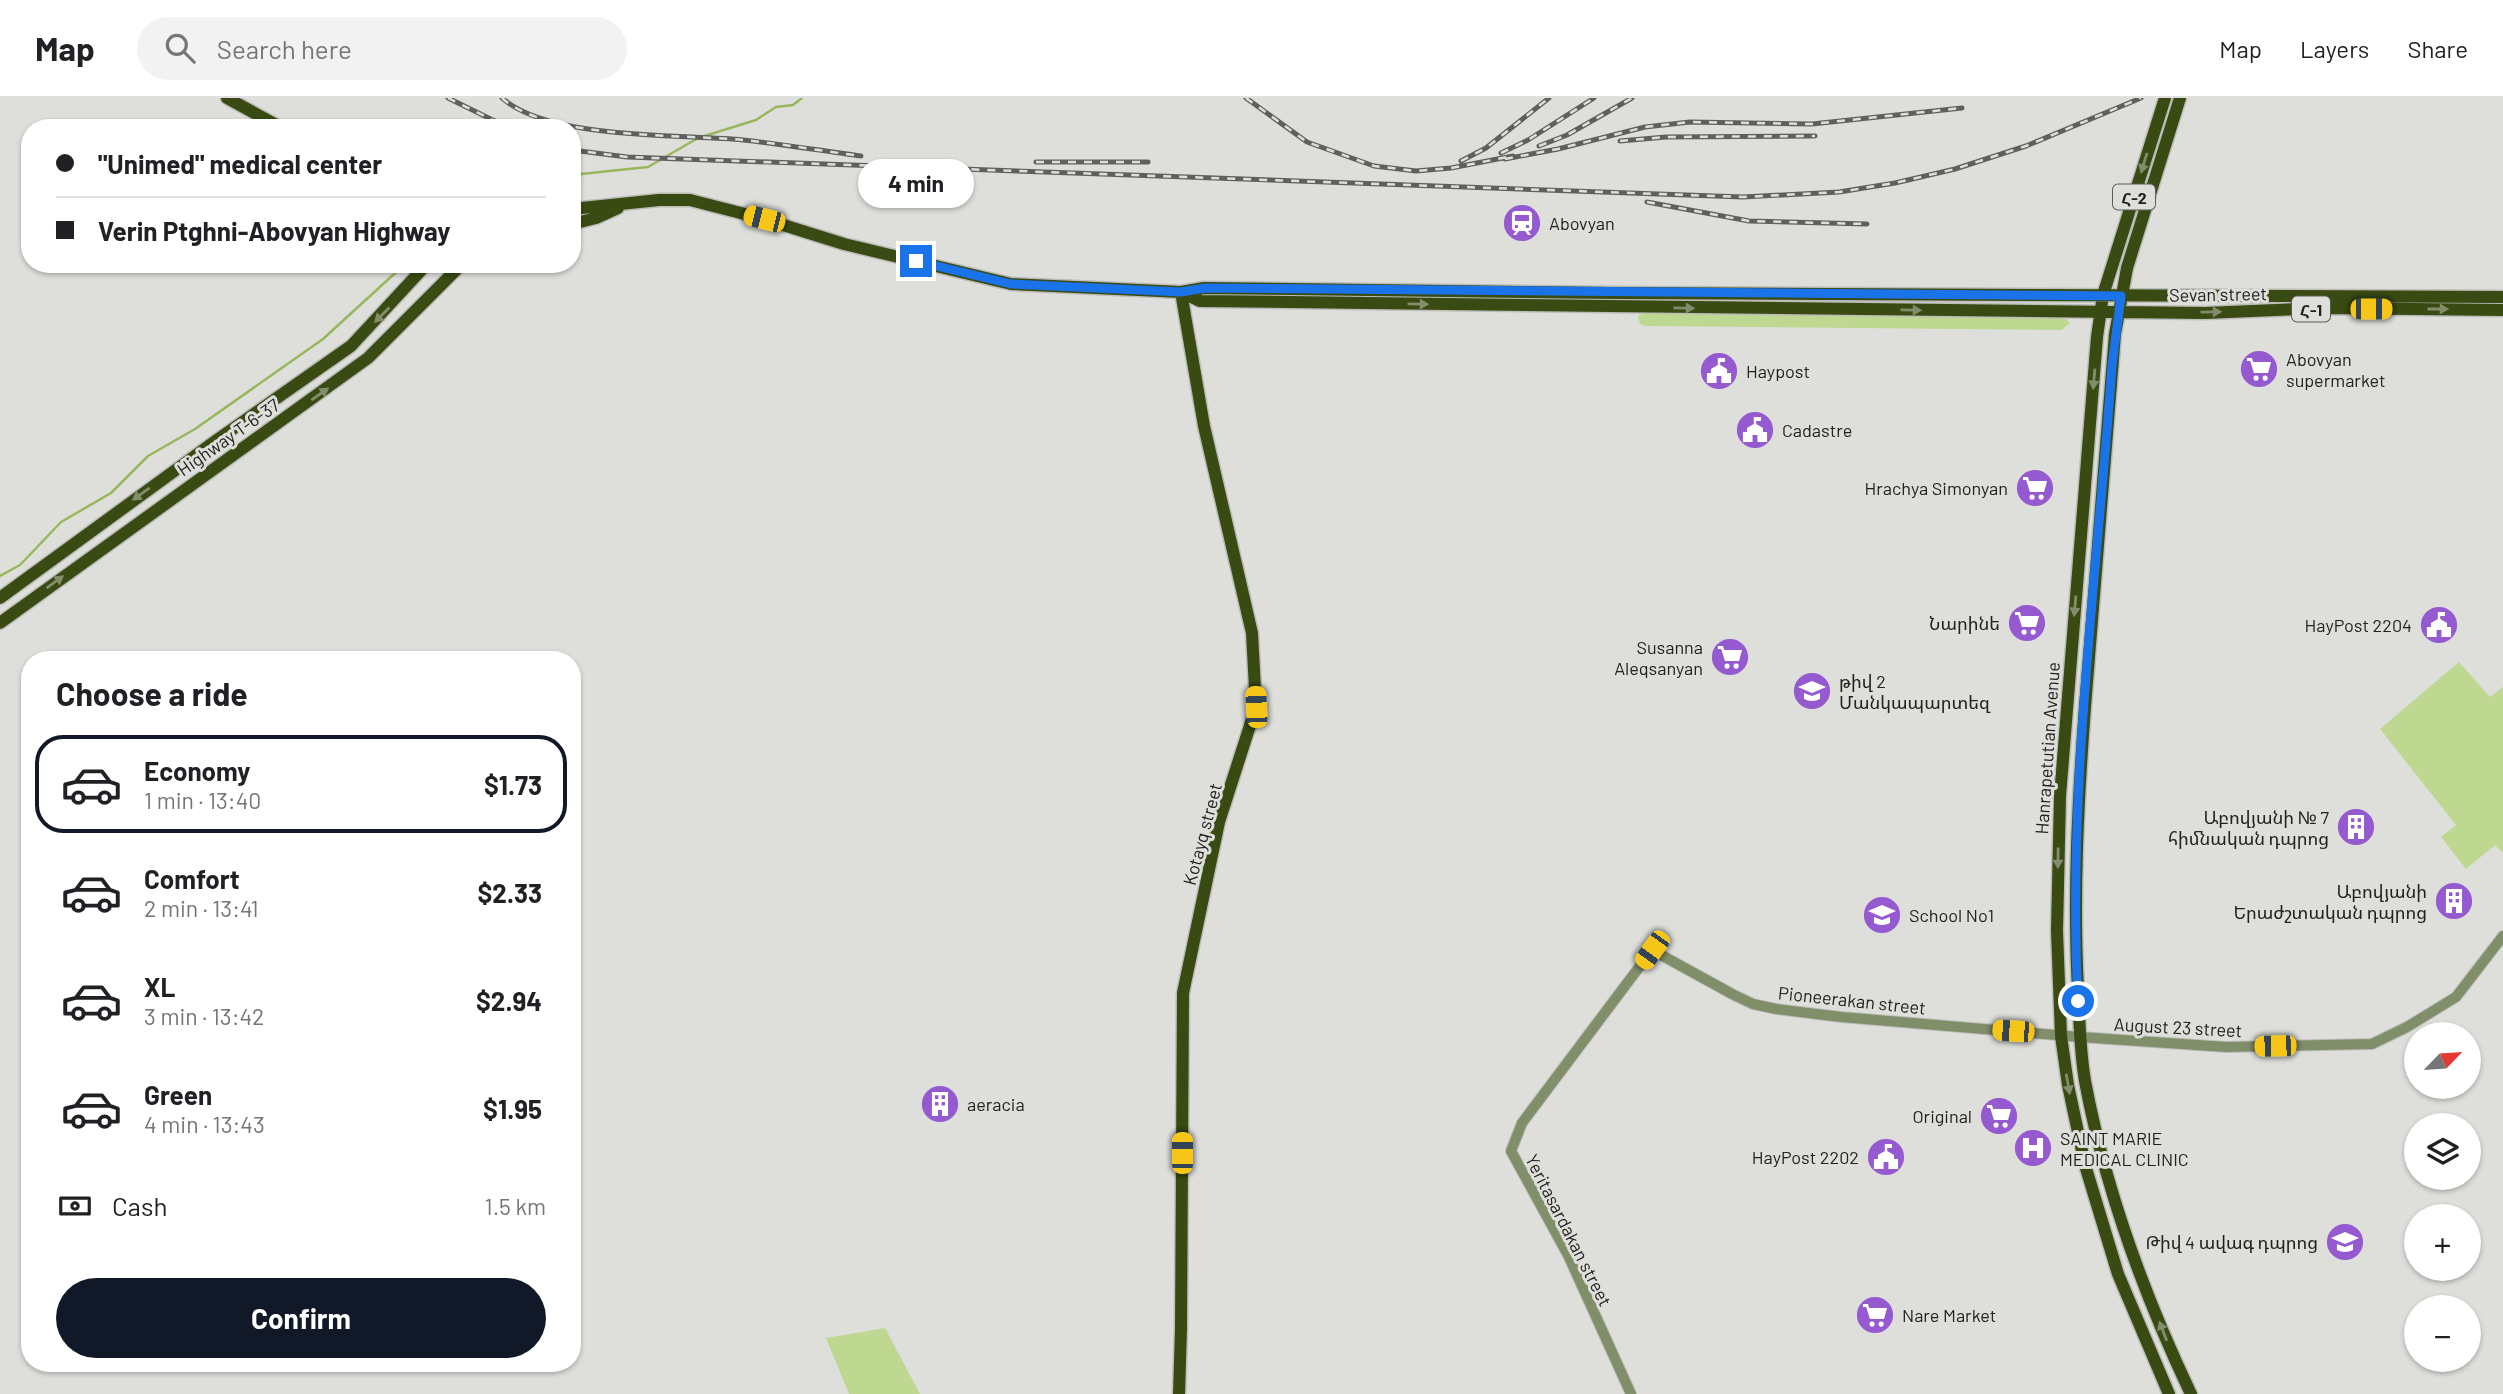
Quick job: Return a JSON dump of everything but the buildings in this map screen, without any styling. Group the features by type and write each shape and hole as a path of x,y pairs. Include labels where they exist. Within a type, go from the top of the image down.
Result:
{"main road":[{"path":"227,98 266,119"},
{"name":"Hanrapetutian Avenue","path":"2165,98 2101,312 2060,796 2057,931 2061,1036 2068,1085 2092,1189 2118,1274 2169,1394"},
{"name":"Hanrapetutian Avenue","path":"2180,98 2127,268 2118,312 2078,798 2075,931 2080,1037 2085,1080 2104,1160 2136,1259 2190,1394"},
{"name":"Հ-1","path":"581,208 659,200 690,200 844,244 1011,284 1181,292 1205,288 2104,295"},
{"name":"Հ-1","path":"581,222 624,205"},
{"name":"Highway T-6-37","path":"0,598 183,464 351,346 419,273"},
{"name":"Highway T-6-37","path":"0,623 368,358 453,273"},
{"name":"Հ-1","path":"1181,292 1200,301 2101,312"},
{"name":"Kotayq street","path":"1179,1394 1183,993 1219,822 1256,707 1252,633 1204,426 1181,292"},
{"name":"Sevan street","path":"2104,295 2503,297"},
{"name":"Sevan street","path":"2101,312 2503,310"}],"street":[{"name":"August 23 street","path":"2061,1036 2226,1047 2372,1044 2416,1022 2455,997 2503,936"},
{"name":"Pioneerakan street","path":"1652,950 1734,995 1753,1004 1776,1009 2061,1036"},
{"name":"Yeritasardakan street","path":"1631,1394 1568,1255 1511,1150 1522,1123 1652,950"}],"green space":[{"path":"1644,313 2062,318 2070,323 2062,330 1646,326 1641,325 1638,318"},
{"path":"2459,662 2490,697 2503,687 2503,853 2495,845 2466,869 2441,837 2456,825 2380,729"},
{"path":"885,1328 920,1394 849,1394 826,1338"}],"waterway":[{"path":"581,174 648,167 698,138 756,120 776,107 793,105 802,98"},
{"path":"0,576 20,565 61,522 111,493 148,456 195,429 323,339 395,273"}],"railway":[{"path":"448,98 491,119"},
{"path":"502,98 523,112 545,119"},
{"path":"1246,98 1307,142 1374,166 1416,171 1451,168 1513,156"},
{"path":"1461,161 1486,148 1549,98"},
{"path":"1501,153 1528,140 1594,98"},
{"path":"1539,146 1567,135 1632,98"},
{"path":"581,151 627,157 1743,197 1839,192 1955,169 2026,146 2141,98"},
{"path":"1505,159 1645,127 1690,122 1812,124 1962,108"},
{"path":"581,128 773,143 861,156"},
{"path":"1620,141 1666,137 1815,136"},
{"path":"1036,162 1148,162"},
{"path":"1647,202 1749,221 1867,224"}],"place":[{"name":"Abovyan","path":"1522,223"},
{"name":"Abovyan supermarket","path":"2259,369"},
{"name":"Haypost","path":"1719,371"},
{"name":"Cadastre","path":"1755,430"},
{"name":"Hrachya Simonyan","path":"2035,488"},
{"name":"Նարինե","path":"2027,623"},
{"name":"HayPost 2204","path":"2439,625"},
{"name":"Susanna Aleqsanyan","path":"1730,657"},
{"name":"թիվ 2 Մանկապարտեզ","path":"1812,691"},
{"name":"Աբովյանի № 7 հիմնական դպրոց","path":"2356,827"},
{"name":"Աբովյանի Երաժշտական դպրոց","path":"2454,901"},
{"name":"School No1","path":"1882,915"},
{"name":"aeracia","path":"940,1104"},
{"name":"Original","path":"1999,1116"},
{"name":"SAINT MARIE MEDICAL CLINIC","path":"2033,1148"},
{"name":"HayPost 2202","path":"1886,1157"},
{"name":"Թիվ 4 ավագ դպրոց","path":"2345,1242"},
{"name":"Nare Market","path":"1875,1315"}],"route":[{"path":"916,261 1011,284 1181,292 1205,288 2121,296 2112,366 2078,798 2075,931 2078,1001"}]}
